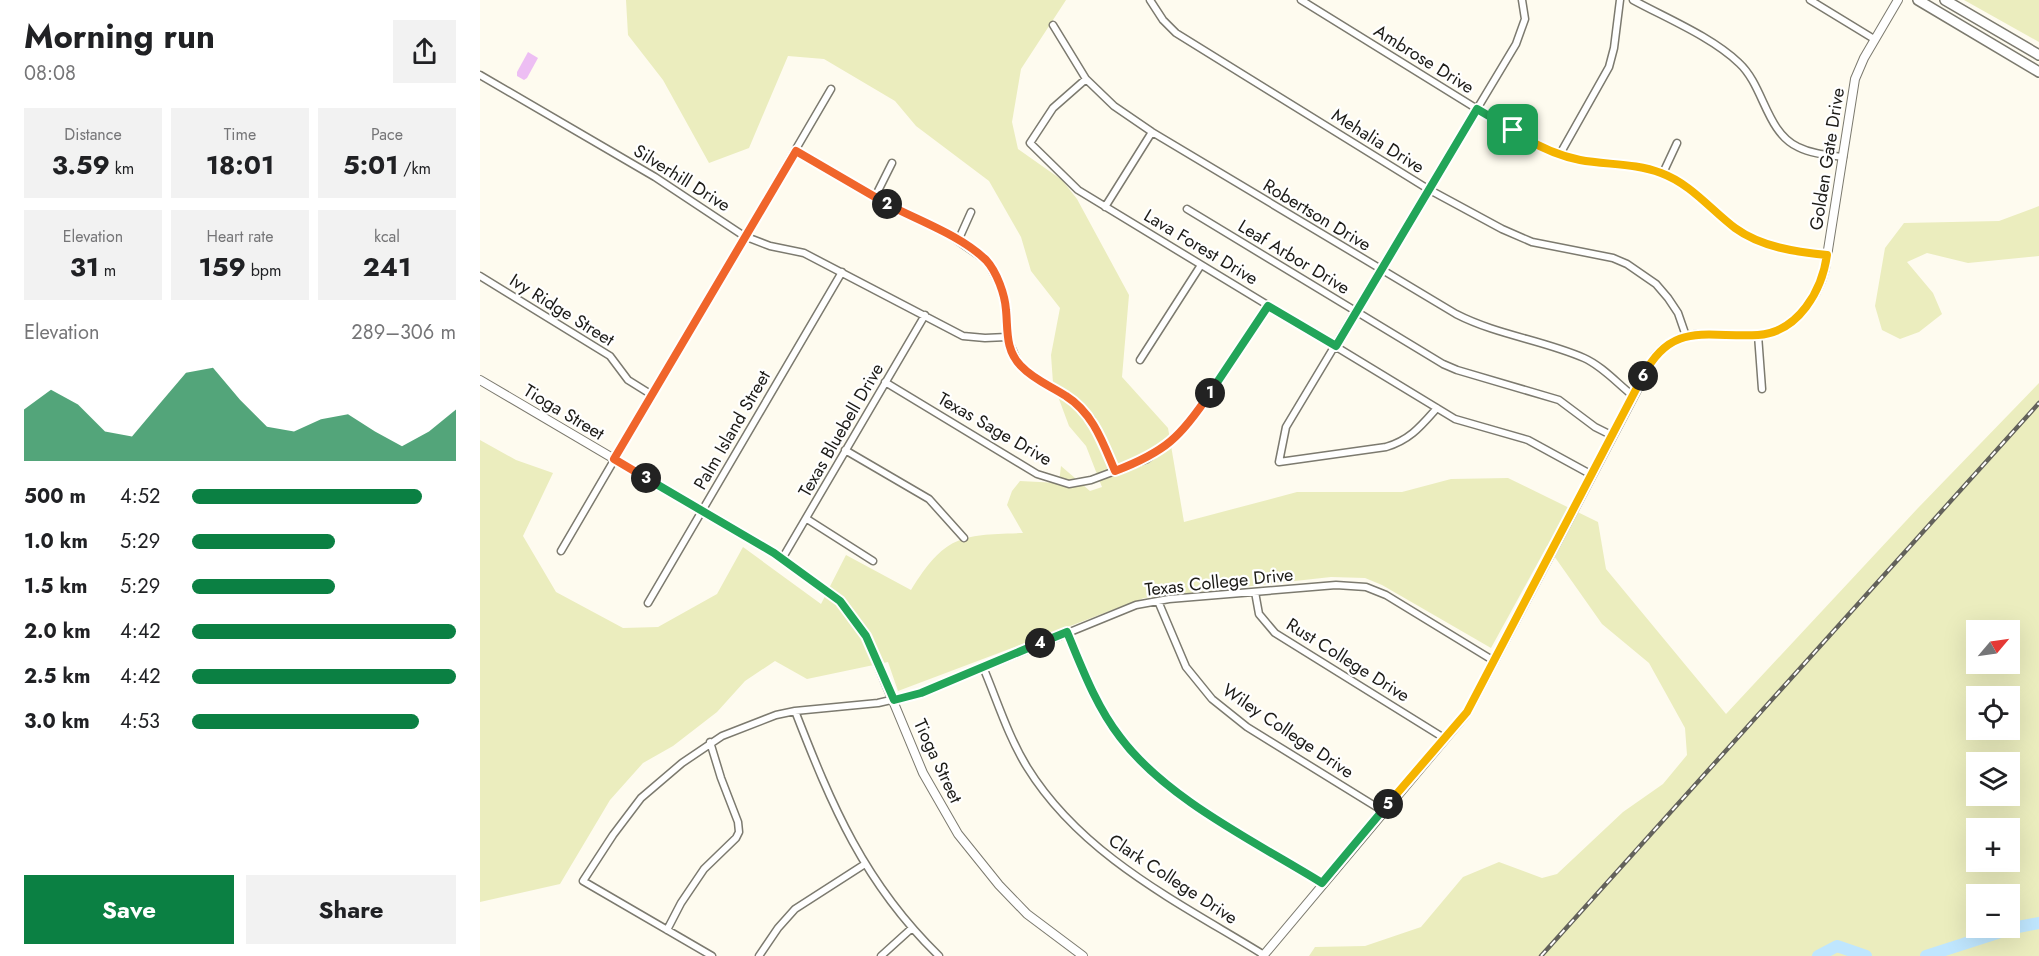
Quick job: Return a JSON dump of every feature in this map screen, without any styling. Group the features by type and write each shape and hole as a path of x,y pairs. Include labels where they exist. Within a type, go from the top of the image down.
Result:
{"main road":[{"path":"1918,0 2039,72"},
{"path":"1946,0 2039,55"},
{"path":"1992,44 1999,31"}],"street":[{"name":"Mehalia Drive","path":"1150,0 1163,21 1176,33 1428,189 1502,229 1532,242 1613,258 1627,264 1656,284 1668,298 1678,313 1686,336"},
{"name":"Ambrose Drive","path":"1301,0 1530,142 1580,160 1634,166 1662,174 1702,198 1735,228 1754,239 1778,247 1827,255"},
{"path":"1437,408 1416,433 1402,442 1386,447 1279,462 1286,427 1521,35 1525,19 1522,0"},
{"path":"1560,154 1609,67 1614,48 1620,0"},
{"path":"1633,0 1705,39 1739,62 1756,84 1777,127 1793,144 1808,151 1843,158"},
{"path":"1810,0 1874,39"},
{"name":"Golden Gate Drive","path":"1686,336 1703,333 1758,335 1772,332 1788,323 1809,305 1822,280 1855,80 1874,39 1898,0"},
{"name":"Robertson Drive","path":"1053,25 1086,79 1114,106 1152,132 1380,271 1473,322 1583,358 1598,366 1632,395"},
{"name":"Silverhill Drive","path":"480,75 655,177 744,236 770,246 804,253 963,336 985,338 1007,336"},
{"name":"Lava Forest Drive","path":"1086,79 1053,108 1029,143 1078,190 1455,419 1528,440 1592,475"},
{"path":"561,551 831,89"},
{"path":"1105,207 1152,132"},
{"path":"1662,174 1677,143"},
{"path":"796,151 875,197 958,241 987,261 1000,285 1006,309 1007,336 1019,365 1039,381 1068,397 1091,419 1115,471"},
{"path":"875,197 892,163"},
{"name":"Leaf Arbor Drive","path":"1187,209 1443,364 1559,400 1595,427 1612,436"},
{"path":"958,241 971,212"},
{"path":"1140,360 1201,265"},
{"name":"Palm Island Street","path":"648,603 842,272"},
{"name":"Ivy Ridge Street","path":"480,276 610,356 628,380 652,394"},
{"name":"Texas Sage Drive","path":"885,382 1037,474 1069,484 1091,480 1148,459 1174,440 1201,407 1268,306"},
{"name":"Texas Bluebell Drive","path":"782,559 925,315"},
{"path":"1758,335 1762,389"},
{"path":"1264,956 1322,883 1467,712 1632,395 1655,356 1670,342 1686,336"},
{"name":"Tioga Street","path":"480,380 782,559 840,601 866,636 929,786 958,834 1000,886 1027,914 1083,956"},
{"path":"845,450 929,500 964,538"},
{"path":"807,519 873,561"},
{"name":"Texas College Drive","path":"667,930 583,882 613,835 642,798 710,742 754,722 795,711 894,700 921,693 1136,605 1336,585 1366,588 1401,603 1494,661"},
{"name":"Rust College Drive","path":"1255,592 1260,614 1275,633 1444,738"},
{"name":"Wiley College Drive","path":"1158,601 1186,667 1212,699 1247,727 1383,811"},
{"path":"1067,632 1095,698 1113,727 1137,758 1180,796 1322,883"},
{"name":"Clark College Drive","path":"983,667 1023,761 1042,789 1080,832 1116,863 1264,956"},
{"path":"795,711 841,822 865,864 896,910 939,956"},
{"path":"710,742 738,822 739,832 736,838 704,869 681,903 667,930 712,956"},
{"path":"759,956 778,928 795,909 865,864"},
{"path":"881,956 912,928"}],"green space":[{"path":"626,0 1066,0 1021,69 1012,122 1018,149 1062,180 1077,199 1129,295 1122,377 1168,428 1184,522 1297,492 1402,492 1451,479 1508,478 1598,522 1606,569 1726,714 1918,508 2039,383 2039,956 1309,956 1315,947 1365,946 1421,927 1463,877 1499,862 1542,878 1557,874 1623,812 1663,784 1687,755 1685,728 1649,663 1602,624 1547,546 1491,648 1382,585 1365,578 1331,577 1144,598 898,691 888,662 807,679 775,661 745,681 717,712 673,746 643,763 610,800 560,884 480,902 480,440 516,460 553,473 523,536 556,592 623,628 658,627 717,594 743,547 821,604 846,555 911,590 935,558 957,541 984,535 1023,533 1007,505 1012,491 1020,481 1059,483 1061,466 1090,491 1102,487 1086,446 1069,426 1053,383 1051,355 1060,308 1031,271 1021,237 989,181 916,126 895,101 824,59 788,56 749,148 709,163 663,80 628,35"},
{"path":"1964,0 2039,0 2039,42"},
{"path":"2039,206 2039,256 1968,263 1927,253 1907,262 1933,293 1942,314 1919,332 1900,339 1882,330 1875,306 1885,248 1904,223 1999,221"}],"building":[{"path":"528,52 538,58 524,80 517,76 517,72"}],"waterway":[{"path":"1926,956 2013,928 2039,923"},
{"path":"1818,956 1837,946 1866,956"}],"railway":[{"path":"1541,956 2039,403"}],"route":[{"path":"1477,109 1513,130 1537,146 1570,158 1634,166 1662,174 1702,198 1735,228 1754,239 1778,247 1827,255 1825,270 1818,290 1809,305 1795,318 1772,332 1758,335 1703,333 1686,336 1670,342 1655,356 1647,367 1467,712 1322,883 1180,796 1137,758 1106,718 1067,632 921,693 894,700 866,636 840,601 774,553 614,459 796,151 828,172 948,234 987,261 1000,285 1006,309 1007,336 1019,365 1039,381 1068,397 1091,419 1115,471 1148,459 1174,440 1201,407 1268,306 1336,346 1477,109"}]}
